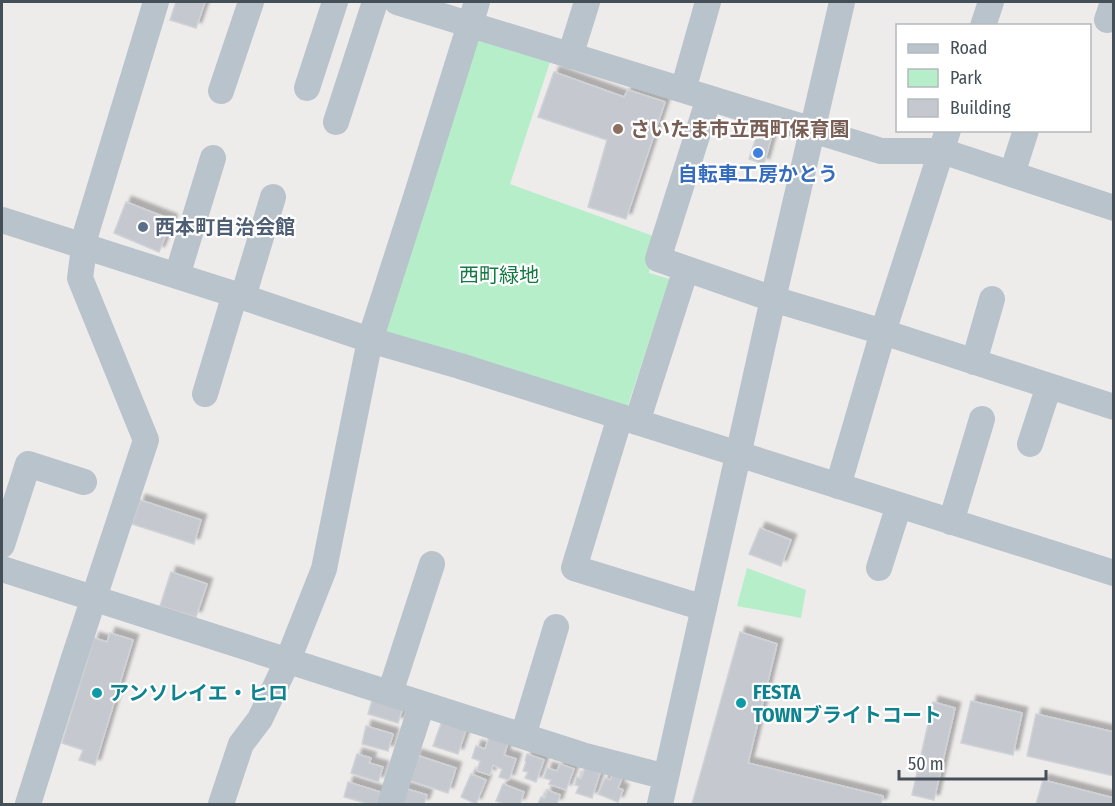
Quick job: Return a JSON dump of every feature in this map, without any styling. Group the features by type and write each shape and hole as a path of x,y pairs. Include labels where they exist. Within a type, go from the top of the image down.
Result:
{"street":[{"path":"28,804 146,440 80,278 86,233 156,2"},
{"path":"221,91 251,2"},
{"path":"307,88 335,2"},
{"path":"336,122 375,2"},
{"path":"397,2 473,13 570,56 881,151 945,141 1012,174 1112,202"},
{"path":"570,56 587,2"},
{"path":"683,90 708,2"},
{"path":"660,804 842,2"},
{"path":"984,24 991,2"},
{"path":"221,804 241,744 260,719 288,660 324,569 370,340 473,13"},
{"path":"709,98 658,259 773,299 883,332 1113,407"},
{"path":"1012,174 1025,132"},
{"path":"838,486 883,332 945,141"},
{"path":"177,276 213,158"},
{"path":"205,394 273,197"},
{"path":"2,220 370,340 460,366 1113,573"},
{"path":"686,269 574,568 704,608"},
{"path":"974,362 992,299"},
{"path":"1030,444 1049,386"},
{"path":"951,522 982,419"},
{"path":"2,544 28,464 84,482"},
{"path":"879,568 899,505"},
{"path":"390,693 432,564"},
{"path":"2,569 582,755 666,777"},
{"path":"523,736 556,627"},
{"path":"390,804 422,704"}],"green space":[{"name":"西町緑地","path":"475,38 551,59 510,184 656,237 649,273 670,279 626,411 384,332"},
{"path":"747,568 806,590 801,618 737,606"}],"building":[{"path":"176,2 205,2 196,28 170,20"},
{"path":"554,72 624,97 628,90 665,102 626,219 588,207 607,140 538,117"},
{"path":"764,125 774,128 764,164 749,159 756,138 760,137"},
{"name":"西本町自治会館","path":"126,202 172,220 159,252 114,233"},
{"path":"140,500 201,520 194,544 132,524"},
{"path":"760,528 791,540 781,566 749,554"},
{"path":"171,572 207,584 196,617 160,606"},
{"name":"FESTA TOWNブライトコート","path":"740,632 777,644 748,763 883,796 881,804 692,804"},
{"name":"アンソレイエ・ヒロ","path":"110,633 133,640 95,765 79,760 83,750 62,743 94,638 107,642"},
{"path":"373,697 403,707 398,723 368,714"},
{"path":"971,701 1022,713 1013,755 961,743"},
{"path":"933,702 955,708 934,800 912,795"},
{"path":"1036,714 1114,732 1114,776 1027,756"},
{"path":"443,718 467,727 458,754 433,746"},
{"path":"366,726 393,734 388,751 362,744"},
{"path":"489,737 508,743 504,755 516,759 509,780 499,777 502,769 493,765 490,775 477,771 480,761 472,758 476,746 485,749"},
{"path":"357,754 371,758 369,763 383,767 378,782 351,773"},
{"path":"527,754 544,760 536,782 525,778 528,772 523,771"},
{"path":"416,755 456,768 448,793 408,780"},
{"path":"560,764 574,769 566,790 549,784 551,780 544,778 547,768 557,771"},
{"path":"585,768 600,773 592,798 576,793 579,786 575,785 577,777 581,779"},
{"path":"471,774 486,780 476,804 461,797"},
{"path":"613,774 622,778 618,788 623,790 618,802 598,794 605,778 610,780"},
{"path":"1043,780 1114,798 1114,804 1036,804"},
{"path":"348,782 380,792 377,804 344,797"},
{"path":"503,784 524,792 520,804 505,804 496,801"},
{"path":"404,788 427,795 424,804 399,804"},
{"path":"547,790 560,795 557,804 538,804 541,797 545,798"}],"place":[{"name":"さいたま市立西町保育園","path":"618,129"},
{"name":"自転車工房かとう","path":"758,153"},
{"name":"西本町自治会館","path":"143,227"},
{"name":"アンソレイエ・ヒロ","path":"97,693"},
{"name":"FESTA TOWNブライトコート","path":"741,703"}]}
